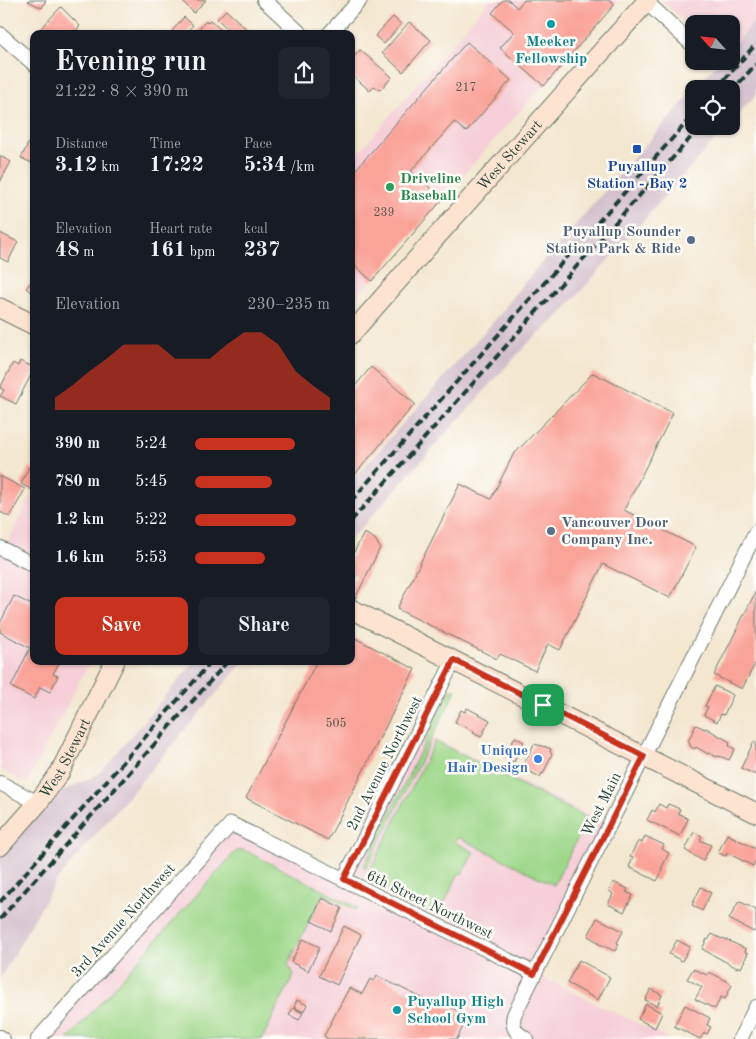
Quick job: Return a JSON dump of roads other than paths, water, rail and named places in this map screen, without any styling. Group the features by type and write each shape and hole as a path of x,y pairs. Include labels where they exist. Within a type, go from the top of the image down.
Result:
{"street":[{"path":"264,0 297,30"},
{"path":"334,30 360,0"},
{"path":"646,1 685,38"},
{"name":"West Stewart","path":"355,329 646,1"},
{"path":"0,34 30,60"},
{"path":"0,308 30,323"},
{"name":"West Main","path":"526,1039 516,1032 514,1028 513,1019 516,1011 756,532"},
{"path":"0,548 30,563"},
{"path":"355,611 756,813"},
{"name":"2nd Avenue Northwest","path":"344,879 454,660"},
{"name":"West Stewart","path":"0,846 38,803 60,772 113,665"},
{"path":"0,783 38,803"},
{"name":"6th Street Northwest","path":"231,824 534,974"},
{"name":"3rd Avenue Northwest","path":"38,1039 231,824"},
{"path":"740,1039 756,1007"}],"railway":[{"path":"724,80 756,44"},
{"path":"740,82 756,64"},
{"path":"355,496 685,124"},
{"path":"355,516 693,135"},
{"path":"0,902 208,665"},
{"path":"0,919 224,665"}],"place":[{"name":"Meeker Fellowship","path":"551,24"},
{"name":"Puyallup Station - Bay 2","path":"637,149"},
{"name":"Driveline Baseball","path":"390,187"},
{"name":"Puyallup Sounder Station Park & Ride","path":"691,240"},
{"name":"Vancouver Door Company Inc.","path":"551,531"},
{"name":"Unique Hair Design","path":"538,759"},
{"name":"Puyallup High School Gym","path":"397,1010"}]}
